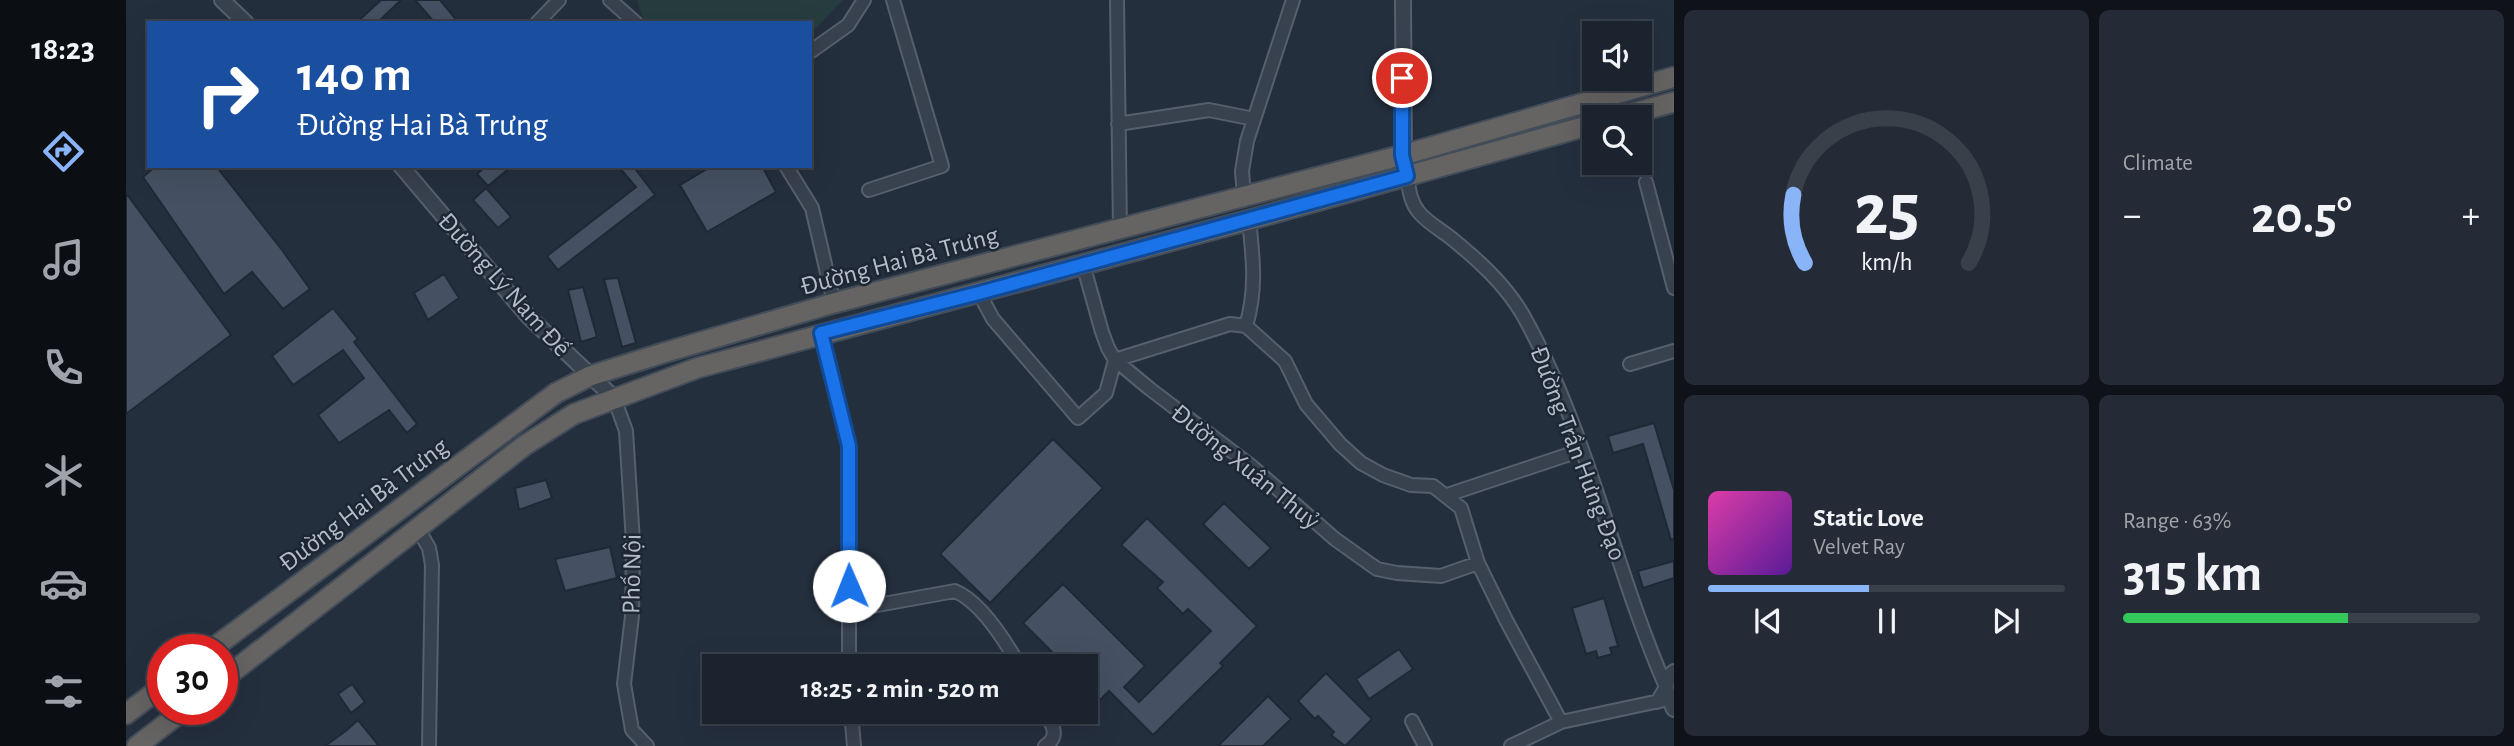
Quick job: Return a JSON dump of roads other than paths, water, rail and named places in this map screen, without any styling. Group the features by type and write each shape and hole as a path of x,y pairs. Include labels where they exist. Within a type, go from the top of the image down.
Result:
{"highway":[{"name":"Đường Hai Bà Trưng","path":"232,634 555,393 590,376 834,303 1402,155 1674,77"},
{"path":"1652,108 1674,102"},
{"name":"Đường Hai Bà Trưng","path":"238,667 525,445 574,414 697,368 1582,127"},
{"path":"972,267 979,293"},
{"path":"400,508 417,527"},
{"path":"126,714 147,698"},
{"path":"137,746 164,725"}],"street":[{"path":"222,0 244,21"},
{"path":"539,21 559,0"},
{"path":"610,0 634,21"},
{"path":"812,51 848,25 864,0"},
{"path":"869,190 942,166 892,0"},
{"path":"1118,0 1120,229"},
{"path":"1244,196 1242,171 1247,141 1293,0"},
{"path":"1402,0 1402,155 1407,176"},
{"path":"1118,124 1209,110 1254,119"},
{"name":"Đường Lý Nam Đế","path":"403,168 528,316 614,398"},
{"path":"787,168 813,208 834,303"},
{"name":"Đường Trần Hưng Đạo","path":"1407,176 1413,204 1420,214 1500,282 1515,301 1546,355 1582,450 1668,700"},
{"path":"1646,183 1674,288"},
{"path":"1246,326 1253,303 1255,274 1249,220"},
{"path":"1661,235 1674,231"},
{"name":"Đường Xuân Thuỷ","path":"1083,264 1102,332 1115,360 1250,465 1335,539 1377,569 1397,573 1441,576 1478,564"},
{"path":"979,293 993,319 1078,418 1105,393 1115,360 1230,324 1246,326 1286,361 1306,404 1340,444 1361,463 1382,475 1411,485 1433,486 1461,508 1478,564 1561,722"},
{"path":"821,333 849,446 849,654"},
{"path":"1630,364 1674,351"},
{"name":"Phố Nội","path":"614,398 626,431 633,542 632,616 624,684 632,730 647,746"},
{"path":"1447,495 1582,450"},
{"path":"417,527 429,548 432,565 429,746"},
{"path":"850,610 955,591 967,596 1000,634 1013,654"},
{"path":"1511,746 1561,722 1668,700 1666,681 1674,670 1657,660 1650,651"},
{"path":"1412,721 1425,746"},
{"path":"852,724 854,746"},
{"path":"1045,746 1052,742 1055,736 1051,724"}]}
